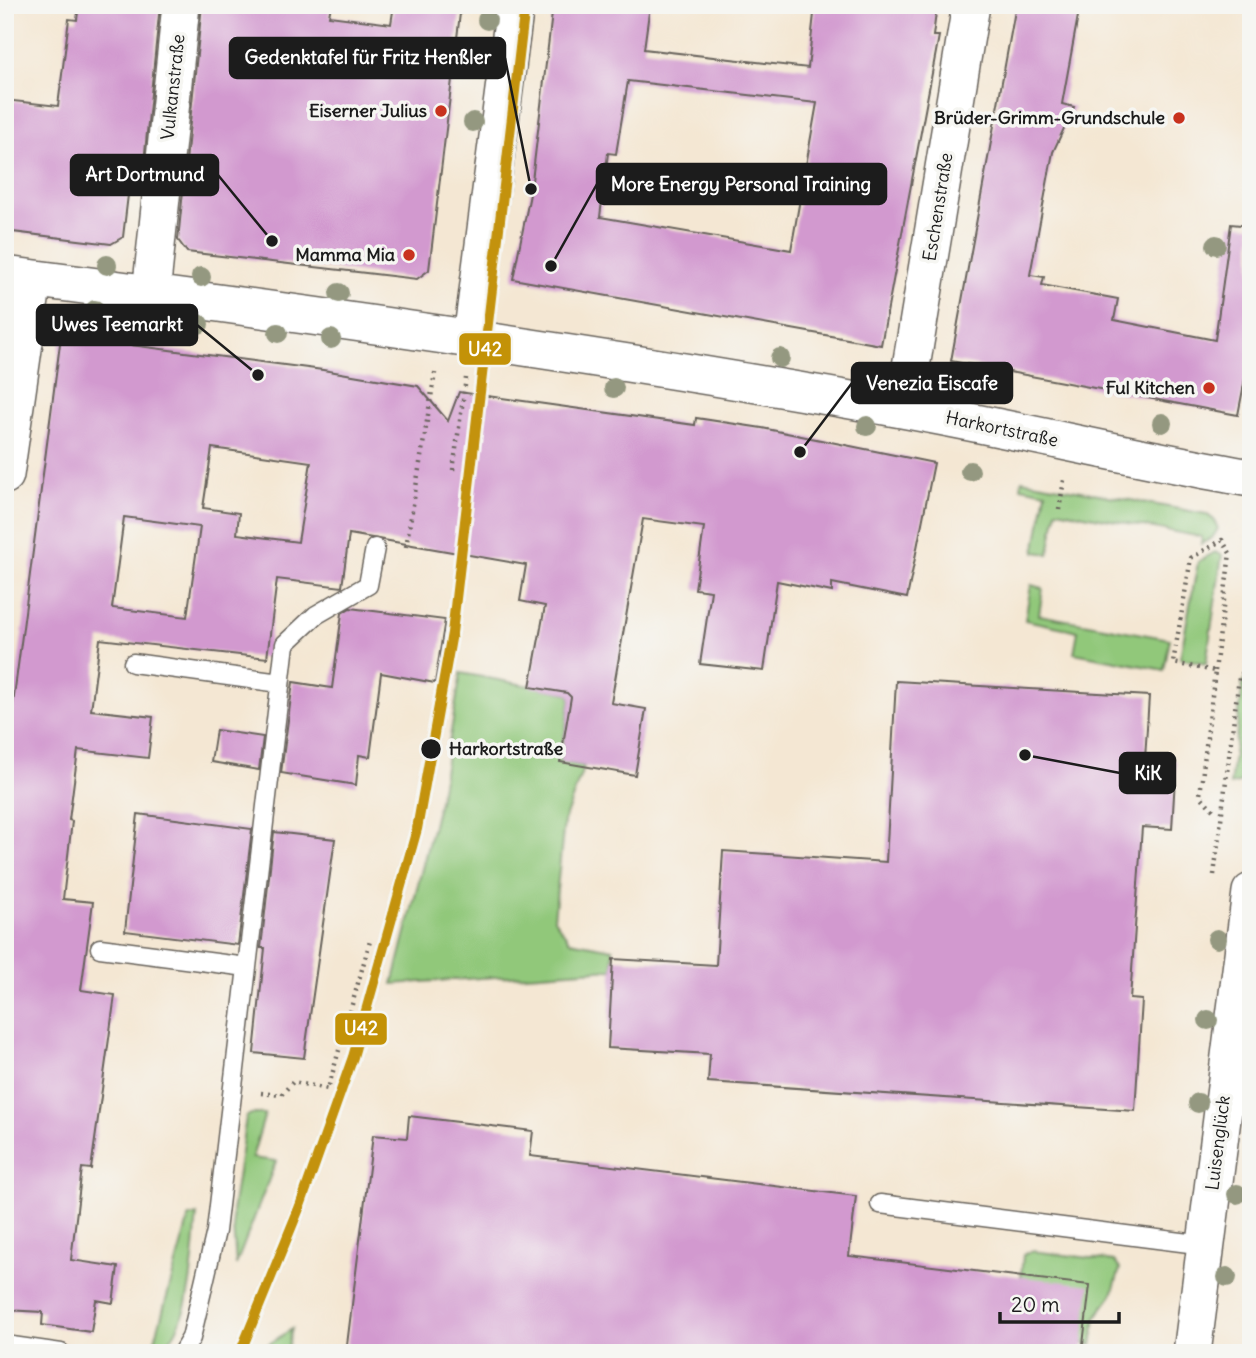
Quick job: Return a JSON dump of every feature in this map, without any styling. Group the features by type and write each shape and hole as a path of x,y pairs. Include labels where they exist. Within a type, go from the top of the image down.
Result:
{"street":[{"name":"Vulkanstraße","path":"151,294 181,5"},
{"path":"456,336 514,5"},
{"name":"Eschenstraße","path":"904,409 971,5"},
{"name":"Harkortstraße","path":"19,277 456,336 904,409 1144,459 1251,478"},
{"path":"5,475 19,277"},
{"name":"Luisenglück","path":"1192,1353 1251,891"}],"lane":[{"path":"183,1353 191,1338 216,1231 285,644 316,615 368,585 375,548"},
{"path":"133,663 280,682"},
{"path":"100,948 247,967"},
{"path":"880,1204 1205,1245"},
{"path":"5,1345 61,1353"}],"path":[{"path":"375,548 406,547 456,336"},
{"path":"453,470 466,377"},
{"path":"1059,510 1065,479"},
{"path":"1213,810 1200,795 1230,553 1222,540 1191,558 1173,663 1215,671"},
{"path":"233,1089 281,1095 293,1082 328,1089 369,941"}],"green space":[{"path":"1022,480 1206,514 1214,520 1218,529 1212,538 1201,544 1202,537 1057,510 1049,554 1035,552 1046,492 1021,487"},
{"path":"1215,552 1222,555 1206,664 1180,658 1198,562"},
{"path":"1031,585 1043,588 1039,615 1170,639 1164,670 1074,653 1078,631 1025,620"},
{"path":"1251,670 1251,780 1230,785 1243,682"},
{"path":"461,673 567,693 571,697 560,762 584,766 564,821 554,919 570,941 613,949 613,969 393,984 439,801"},
{"path":"251,1114 265,1114 252,1158 276,1161 236,1265 232,1212 246,1117"},
{"path":"197,1215 192,1271 183,1313 176,1331 166,1344 152,1351 189,1217"},
{"path":"1032,1251 1114,1261 1120,1269 1112,1295 1096,1317 1092,1345 1083,1343 1021,1277 1023,1255"},
{"path":"292,1329 286,1353 263,1353 266,1346"}],"building":[{"path":"79,5 160,5 141,191 130,178 123,237 111,244 5,231 5,100 58,106 69,19 77,20"},
{"path":"202,5 331,5 329,16 391,24 394,5 461,5 429,270 417,279 187,252 178,240"},
{"path":"553,5 650,5 644,49 808,68 815,5 937,5 933,36 939,36 881,345 513,279 531,189","holes":["628,81 817,103 791,250 600,217 608,153 616,154"]},
{"path":"1016,5 1080,5 1062,104 1074,107 1053,152 1030,275 1044,277 1042,285 1118,299 1114,320 1215,340 1231,224 1251,226 1251,348 1238,415 951,361"},
{"path":"61,336 323,370 418,386 448,421 459,392 695,425 696,418 762,428 934,463 907,598 832,583 832,592 777,581 764,671 700,664 711,591 695,589 704,527 643,519 611,703 646,709 635,775 560,762 571,697 567,693 530,687 545,606 520,601 526,565 349,534 342,587 277,579 267,658 100,639 91,710 153,717 148,758 78,750 69,820 72,821 63,899 93,902 81,990 115,995 91,1169 82,1168 71,1260 118,1267 113,1303 96,1300 91,1332 42,1325 43,1312 5,1310 5,734 9,735","holes":["212,448 311,462 298,542 237,534 239,513 203,508","124,517 200,527 187,617 112,608"]},
{"path":"350,608 445,620 435,683 381,673 370,757 359,755 356,785 281,773 293,682 332,688 342,613"},
{"path":"896,681 1149,696 1145,759 1176,761 1172,829 1142,827 1130,999 1142,1000 1135,1111 708,1082 710,1054 608,1048 613,959 716,965 723,851 886,862"},
{"path":"216,730 263,737 259,770 211,762"},
{"path":"138,814 252,829 238,945 125,931"},
{"path":"274,832 335,839 304,1058 254,1053 265,948 261,948"},
{"path":"409,1116 533,1131 530,1156 856,1196 849,1256 1090,1285 1082,1353 346,1353 373,1135 407,1138"}],"transit line":[{"name":"U42","path":"240,1353 300,1206 353,1057 417,829 452,633 525,5"}],"place":[{"name":"Eiserner Julius","path":"441,111"},
{"name":"Brüder-Grimm-Grundschule","path":"1179,118"},
{"name":"Gedenktafel für Fritz Henßler","path":"531,189"},
{"name":"Art Dortmund","path":"272,241"},
{"name":"Mamma Mia","path":"409,255"},
{"name":"More Energy Personal Training","path":"551,266"},
{"name":"Uwes Teemarkt","path":"258,375"},
{"name":"Ful Kitchen","path":"1209,388"},
{"name":"Venezia Eiscafe","path":"800,452"},
{"name":"Harkortstraße","path":"431,749"},
{"name":"KiK","path":"1025,755"}]}
